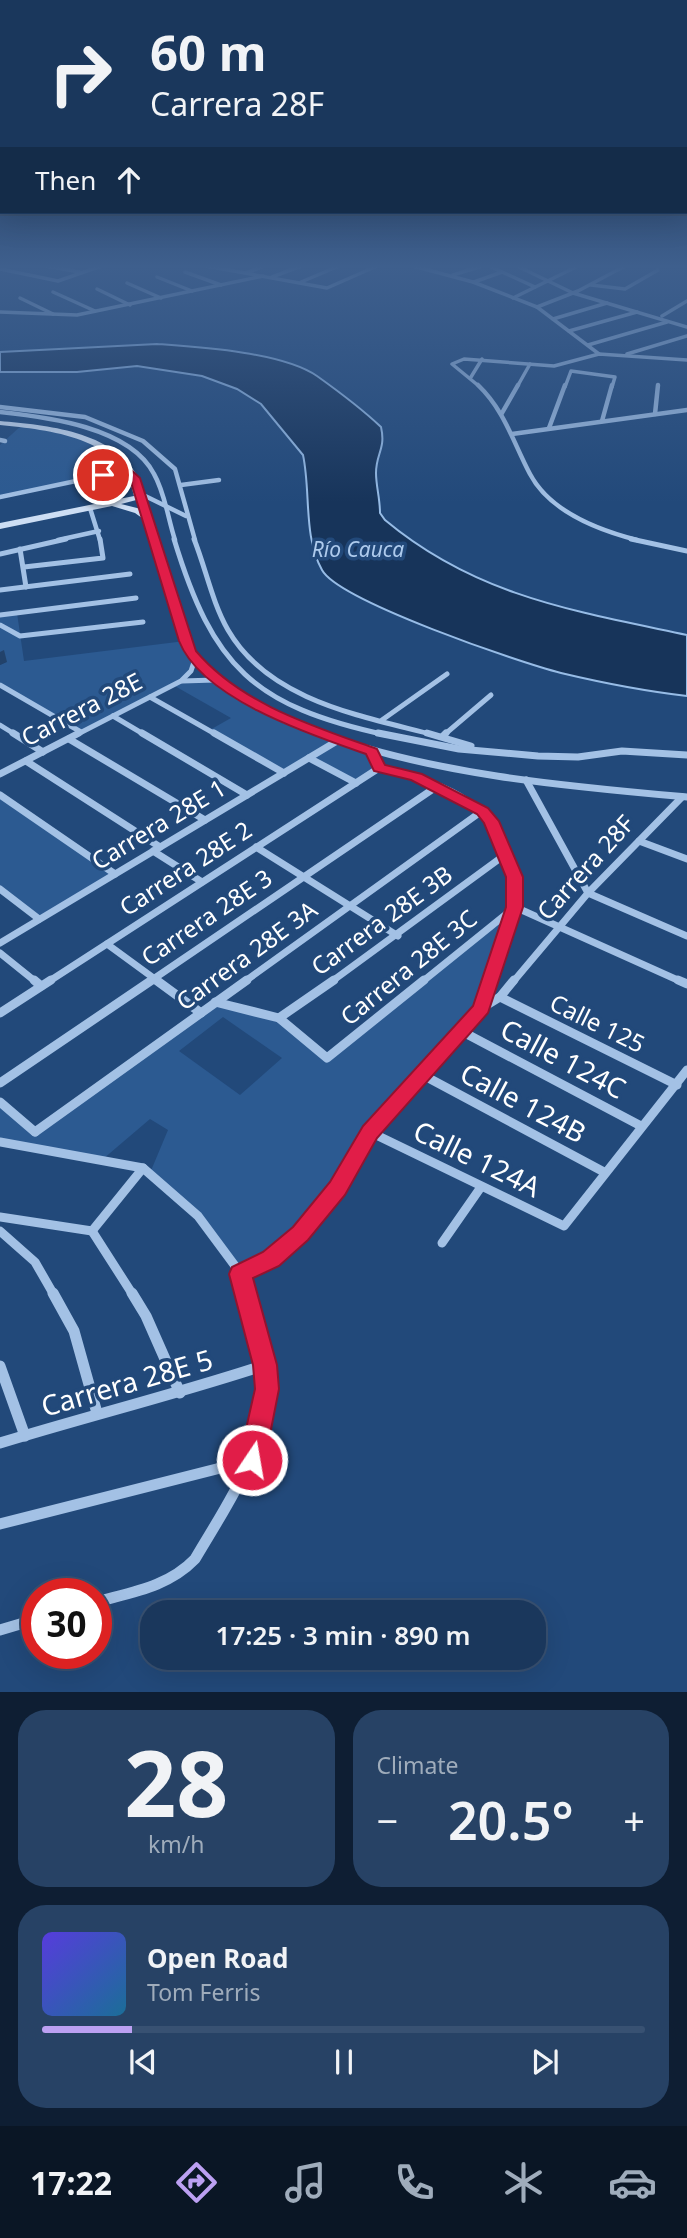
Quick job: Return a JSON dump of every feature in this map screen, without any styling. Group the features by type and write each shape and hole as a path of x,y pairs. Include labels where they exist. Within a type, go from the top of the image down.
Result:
{"street":[{"path":"588,345 599,354"},
{"path":"623,355 657,345"},
{"path":"687,358 599,354 565,365 482,359 464,359 452,363 492,397 540,489 563,509 603,529 635,540 687,551"},
{"path":"471,377 482,359"},
{"path":"502,413 530,364"},
{"path":"549,428 571,371 615,377 602,421"},
{"path":"654,414 658,385"},
{"path":"0,407 73,414 113,427 145,441 174,466 181,485 186,516 218,612 235,642 252,660 300,693 489,752"},
{"path":"0,412 27,414 85,427 115,439 150,468 163,494 163,504 201,619 211,641 239,671 273,695 322,715 418,741 489,752 569,757 626,750 687,755"},
{"path":"513,435 687,412"},
{"path":"513,435 654,414 687,412"},
{"path":"0,423 40,427 85,440 104,449 128,470 135,481 185,641 195,659 218,681 285,721 372,752 526,780 685,797"},
{"path":"0,496 128,470"},
{"path":"181,485 219,480"},
{"path":"109,498 135,481"},
{"path":"0,520 109,498 138,495 186,516"},
{"path":"0,526 90,508 138,495"},
{"path":"90,508 128,507 145,516"},
{"path":"24,567 103,558 99,531 90,508"},
{"path":"0,554 99,531"},
{"path":"20,549 26,587"},
{"path":"0,590 130,575"},
{"path":"0,615 136,598"},
{"path":"0,625 20,636 143,622"},
{"name":"Carrera 28E","path":"0,774 181,681 191,671 195,659"},
{"path":"382,720 447,674"},
{"name":"Carrera 28E","path":"181,681 218,681"},
{"path":"0,685 81,732"},
{"path":"443,736 491,695"},
{"path":"150,697 284,773"},
{"path":"113,716 247,795"},
{"path":"2,728 43,752"},
{"path":"69,739 205,820"},
{"name":"Carrera 28E 1","path":"0,943 337,741"},
{"path":"372,752 379,768 416,777 482,811 491,821 506,854 514,877 515,907 482,1009"},
{"path":"309,758 356,783"},
{"path":"26,761 202,882"},
{"name":"Carrera 28E 2","path":"0,1013 379,768"},
{"path":"526,780 588,893 687,936"},
{"name":"Carrera 28E 3","path":"0,1083 436,787"},
{"path":"0,795 115,874"},
{"name":"Carrera 28F","path":"240,1274 271,1259 300,1234 337,1188 370,1132 421,1074 482,1009 500,997 588,893 685,797"},
{"name":"Carrera 28E 3A","path":"35,1132 482,811"},
{"path":"639,841 687,859"},
{"path":"256,847 398,936"},
{"name":"Carrera 28E 3B","path":"279,1018 398,936 506,854"},
{"path":"0,889 39,919"},
{"path":"515,907 687,984"},
{"name":"Carrera 28E 3C","path":"279,1018 327,1058 515,907"},
{"path":"107,944 201,1013"},
{"path":"0,953 41,986"},
{"name":"Calle 125","path":"500,997 677,1085"},
{"path":"215,1002 279,1018"},
{"name":"Calle 124C","path":"463,1032 641,1126"},
{"path":"604,1172 687,1070"},
{"name":"Calle 124B","path":"421,1074 604,1172"},
{"path":"0,1102 35,1132 31,1147"},
{"name":"Calle 124A","path":"370,1132 564,1226 604,1172"},
{"path":"0,1142 143,1168 198,1216 240,1274 265,1365 267,1389 252,1460 185,1572 173,1579 112,1597"},
{"path":"92,1231 143,1168"},
{"path":"442,1243 481,1187"},
{"path":"0,1217 92,1231 146,1316 180,1393"},
{"path":"0,1231 35,1262 74,1331 97,1413"},
{"name":"Carrera 28E 5","path":"0,1443 97,1413 180,1393 265,1365"},
{"path":"0,1366 25,1436"},
{"path":"0,1524 252,1460"},
{"path":"0,1630 21,1624"}],"shaded area":[{"path":"22,425 52,430 79,439 104,452 128,470 0,497 0,445"},
{"path":"17,613 24,661 185,641 195,659 183,680 218,680 285,721 372,752 379,768 356,783 309,758 284,773 208,731 231,718 173,685 81,732 0,685 0,665 6,662 0,658 0,615"},
{"path":"0,795 115,874 39,919 0,889"},
{"path":"515,907 482,1008 370,1132 337,1188 271,1259 241,1274 198,1216 150,1173 168,1130 150,1119 103,1159 0,1142 0,1102 35,1132 215,1002 279,1018 327,1058","holes":["223,1017 282,1058 240,1095 179,1051"]}],"water":[{"name":"Río Cauca","path":"169,345 262,356 302,368 350,400 381,427 382,441 376,478 380,513 385,520 419,546 455,567 491,583 566,608 687,635 687,696 608,683 540,667 395,614 336,583 322,570 312,543 303,455 261,404 237,389 202,376 137,366 77,372 0,372 0,352"}],"route":[{"path":"103,475 128,470 135,478 185,641 190,652 206,671 243,697 285,721 372,752 379,768 416,777 482,811 491,821 514,877 515,907 482,1009 370,1132 337,1188 300,1234 271,1259 240,1274 265,1365 267,1389 252,1460"}]}
